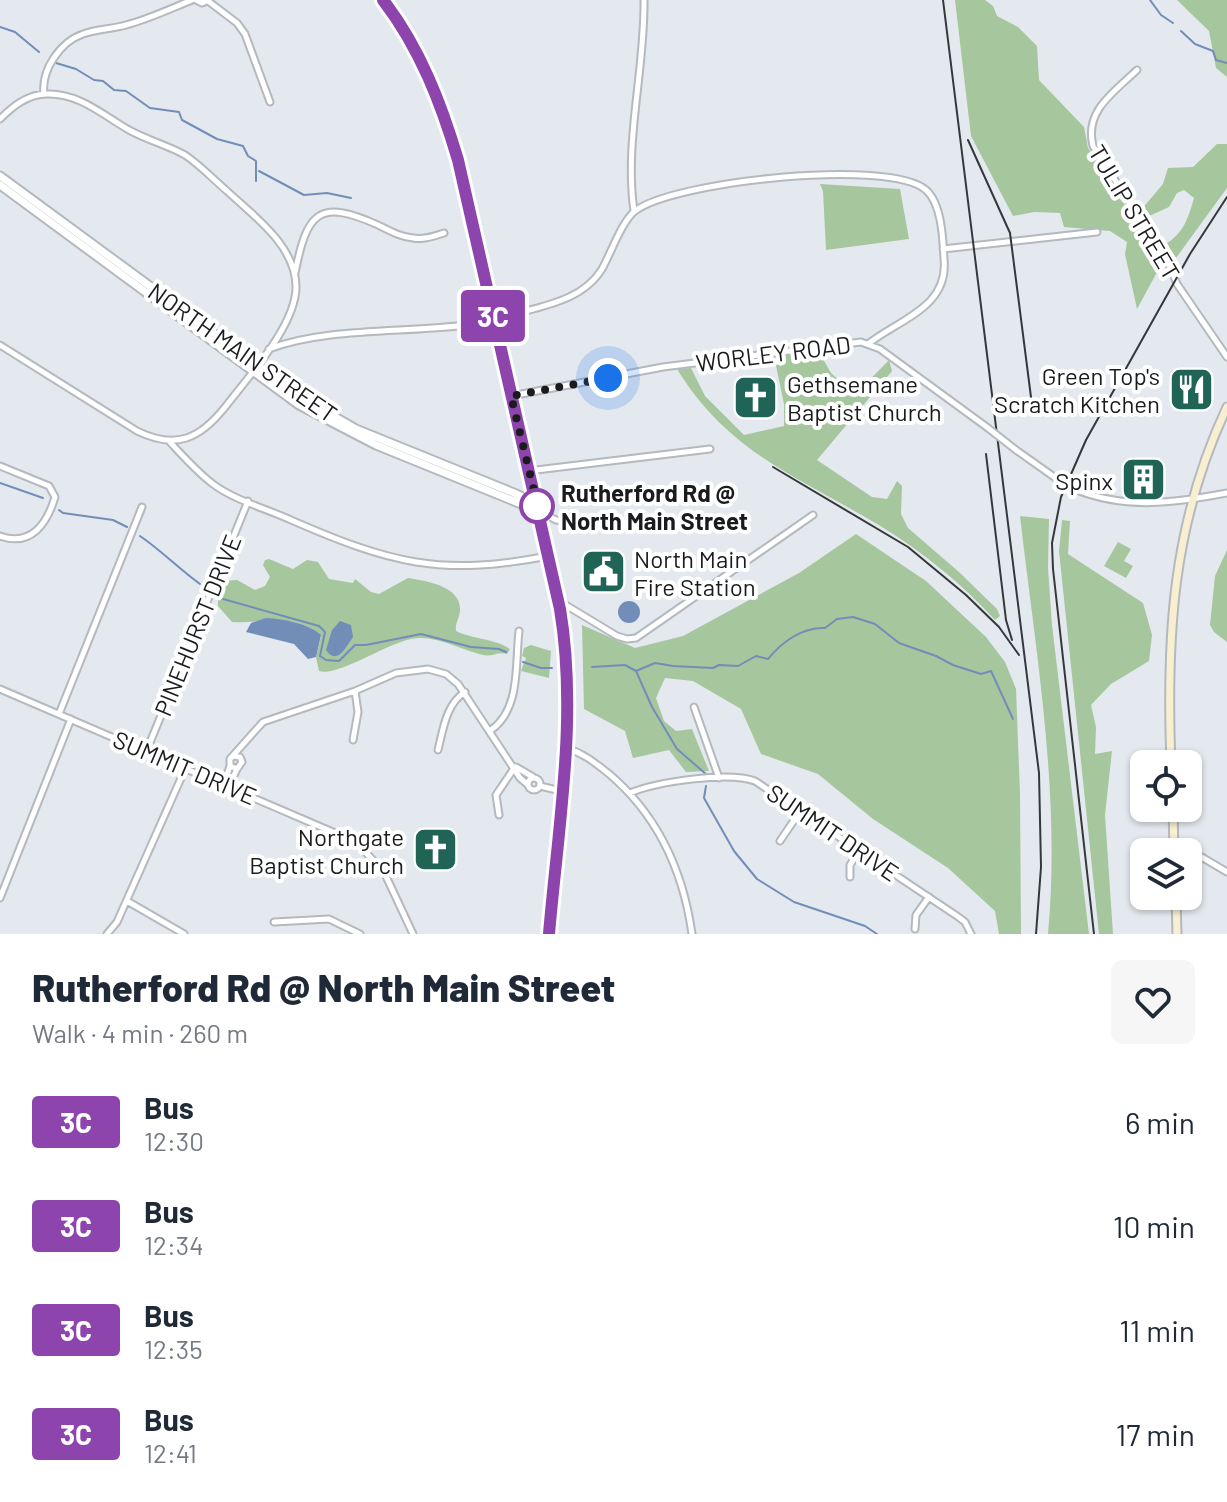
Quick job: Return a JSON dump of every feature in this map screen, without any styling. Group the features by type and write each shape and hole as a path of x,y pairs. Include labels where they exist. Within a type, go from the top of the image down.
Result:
{"main road":[{"path":"1171,750 1171,613 1178,565 1193,500 1227,407"},
{"path":"1176,910 1177,934"}],"street":[{"path":"44,94 45,75 50,65 67,43 80,35 124,26 194,0 202,3 208,0 237,23 245,34 270,102"},
{"path":"383,0 421,59 445,117 458,160 563,625 565,748 549,934"},
{"path":"634,211 630,189 631,165 644,0"},
{"name":"TULIP STREET","path":"1137,70 1096,112 1090,129 1093,146 1168,262 1177,284 1227,357"},
{"path":"0,119 20,102 44,94 64,95 86,103 130,130 192,161 267,228 281,245 295,273"},
{"path":"494,321 547,306 588,284 601,270 634,211 674,195 753,180 830,175 900,180 919,185 930,194 936,207 945,277 940,289 921,309 868,344"},
{"name":"NORTH MAIN STREET","path":"0,176 102,257"},
{"name":"NORTH MAIN STREET","path":"0,185 254,369 319,409 377,441 527,499 539,511"},
{"path":"169,441 190,437 210,424 254,369 289,318 295,296 300,245 307,228 316,218 329,212 350,213 405,237 424,239 444,233"},
{"path":"943,249 1097,232"},
{"path":"267,349 305,338 481,323"},
{"name":"WORLEY ROAD","path":"511,396 663,367 847,342 868,344 880,349 1074,489 1127,504 1193,500 1227,493"},
{"path":"0,345 137,431 169,441 213,484 344,543 408,562 479,567 548,556"},
{"path":"528,471 710,449"},
{"path":"0,466 49,486 55,497 46,520 32,535 14,540 0,536"},
{"name":"PINEHURST DRIVE","path":"147,750 248,501"},
{"path":"59,714 142,507"},
{"path":"539,511 556,520 584,523 715,522"},
{"path":"558,600 617,636 636,638 813,515"},
{"path":"491,730 505,718 512,701 519,631"},
{"path":"226,785 233,768 230,759 263,722 355,691 396,673 428,669 446,674 465,692 532,790 540,786 561,791"},
{"name":"SUMMIT DRIVE","path":"0,689 356,842 384,872 413,934"},
{"path":"353,740 358,712 355,691"},
{"path":"438,750 449,710 465,692"},
{"path":"694,707 719,778"},
{"path":"0,898 71,719"},
{"path":"233,768 242,764 244,743"},
{"path":"565,748 591,759 630,793 655,825 670,850 682,885 692,934"},
{"path":"234,756 241,759"},
{"path":"107,934 114,928 127,901 186,767"},
{"path":"515,767 539,780 540,786"},
{"path":"499,815 496,795 515,767"},
{"path":"527,784 533,777"},
{"name":"SUMMIT DRIVE","path":"630,793 659,783 719,778 755,781 957,916 971,934"},
{"path":"780,841 801,810"},
{"path":"850,877 850,865 860,850"},
{"path":"1202,857 1227,872"},
{"path":"915,929 916,915 929,897"},
{"path":"127,901 184,934"},
{"path":"274,922 329,919 360,934"},
{"path":"404,934 409,926"}],"green space":[{"path":"955,0 985,0 993,6 997,16 1018,27 1037,46 1039,80 1084,127 1088,148 1162,263 1137,309 1125,254 1127,242 1110,231 1064,227 1060,213 1034,212 1013,216 971,136"},
{"path":"1177,0 1227,0 1227,77 1216,68 1209,31"},
{"path":"1217,144 1227,144 1227,188 1176,258 1166,244 1184,224 1194,198 1184,190 1177,193 1169,207 1147,217 1141,210 1163,184 1168,168 1193,167"},
{"path":"820,184 900,189 909,239 826,250"},
{"path":"818,350 831,373 855,395 889,360 892,371 817,460 872,497 887,499 897,481 902,486 901,514 908,528 997,609 1000,616 995,620 956,581 912,547 769,462 743,443 697,398 677,369 691,368 705,396 744,435 784,426 784,404 774,356"},
{"path":"1020,516 1049,519 1052,625 1089,934 1048,934 1051,882 1049,777"},
{"path":"1062,520 1070,521 1068,554 1143,603 1152,635 1149,661 1111,684 1091,705 1096,727 1095,754 1112,751 1105,815 1113,934 1099,934 1059,551"},
{"path":"856,534 926,581 986,637 1005,662 1016,689 1021,934 999,934 995,911 948,868 873,819 818,774 761,754 741,709 693,681 665,678 656,698 664,721 676,731 692,729 709,771 686,772 669,750 633,758 625,731 584,709 582,625 635,648 683,636 799,573"},
{"path":"1118,542 1131,549 1124,561 1133,566 1126,578 1104,566"},
{"path":"1227,550 1227,642 1210,625 1215,576"},
{"path":"269,559 293,569 307,560 318,562 329,579 353,583 355,579 371,592 379,594 408,578 442,586 459,603 456,631 510,649 507,654 486,655 438,641 411,639 349,665 327,672 319,671 316,657 321,636 310,628 278,620 232,622 218,606 218,595 225,581 237,580 255,590 265,586 270,577 263,565"},
{"path":"531,645 551,651 549,678 521,671 526,658 522,656 524,648"}],"water":[{"path":"629,601 637,604 640,612 637,620 629,623 621,620 618,612 621,604"},
{"path":"266,618 295,622 321,635 316,657 308,659 294,644 246,632 251,623"},
{"path":"340,621 351,625 353,637 338,656 334,656 326,650 332,630"}],"waterway":[{"path":"1150,0 1161,15 1173,23"},
{"path":"0,27 15,32 39,52"},
{"path":"1181,31 1195,44 1213,51 1216,60 1227,63"},
{"path":"56,63 103,81 114,90 126,91 150,108 179,112 182,120 217,139 243,146 248,156 256,161 256,181"},
{"path":"259,171 304,195 327,193 351,198"},
{"path":"0,483 43,498"},
{"path":"59,510 113,520 127,527"},
{"path":"140,536 200,584"},
{"path":"216,597 319,626 325,632 320,656 326,660 339,661 355,645 421,634 506,652"},
{"path":"636,671 655,663 713,668 719,665 738,666 756,656 768,659 786,641 801,633 825,628 837,619 853,617 875,624 899,643 953,665 981,674 991,671 1013,719"},
{"path":"523,662 552,668"},
{"path":"592,667 625,665 636,671 652,707 677,749 707,775"},
{"path":"706,786 704,798 734,851 757,879 794,902 865,926 877,934"}],"railway":[{"path":"943,0 1039,773 1041,867 1036,934"},
{"path":"968,140 1010,233 1032,405"},
{"path":"1094,934 1052,543 1061,497 1086,440 1190,254 1227,197"},
{"path":"986,454 1006,620 1012,640"},
{"path":"773,467 908,547 999,627 1019,655"}],"bus line":[{"name":"3C","path":"383,0 402,25 421,59 458,160 563,625 567,729 549,934"}],"place":[{"name":"Green Top's Scratch Kitchen","path":"1191,389"},
{"name":"Gethsemane Baptist Church","path":"756,397"},
{"name":"Spinx","path":"1144,480"},
{"name":"Rutherford Rd @ North Main Street","path":"537,506"},
{"name":"North Main Fire Station","path":"603,572"},
{"name":"Northgate Baptist Church","path":"435,850"}],"route":[{"path":"537,506 539,511 511,396 608,378"}]}
